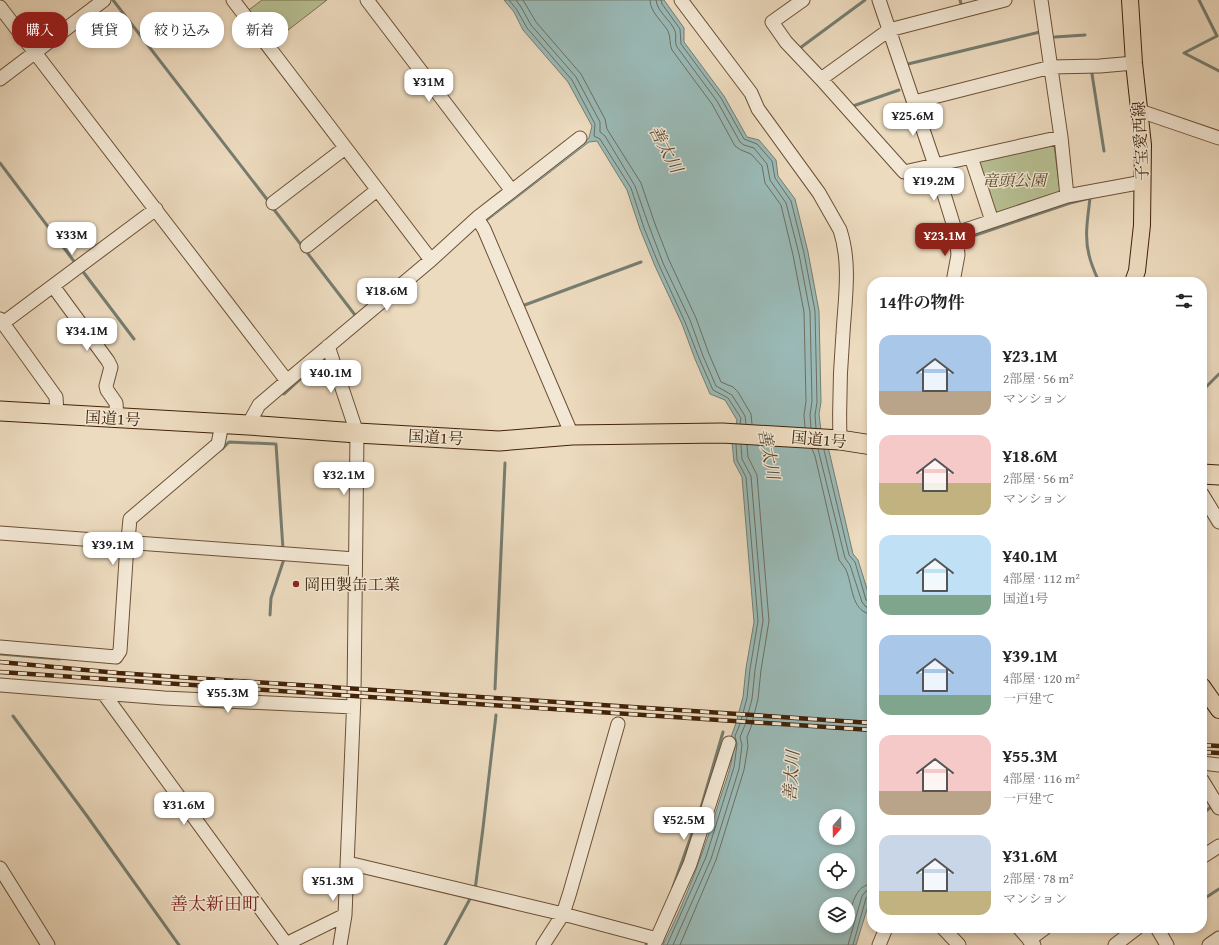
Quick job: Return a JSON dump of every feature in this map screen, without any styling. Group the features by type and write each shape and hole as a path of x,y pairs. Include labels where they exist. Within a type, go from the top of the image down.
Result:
{"highway":[{"name":"国道1号","path":"0,410 357,434 498,441 572,435 722,433 840,440 867,444"},
{"path":"1207,474 1219,475"}],"main road":[{"name":"子宝愛西線","path":"1130,0 1134,63 1143,145 1142,225 1135,277"},
{"path":"1207,693 1219,710"}],"street":[{"path":"0,78 104,0"},
{"path":"233,0 430,260"},
{"path":"367,0 512,191"},
{"path":"681,0 751,93 758,109 819,193 840,230 846,272 839,416 840,440"},
{"path":"803,0 772,22 786,42 904,172 1061,137"},
{"path":"879,0 935,165 956,233 958,255 954,277"},
{"path":"1041,0 1061,137 1067,196"},
{"path":"821,79 889,30 1000,1"},
{"path":"0,7 287,381"},
{"path":"914,102 1051,67 1100,66 1134,63"},
{"path":"1140,112 1219,138"},
{"path":"248,426 260,405 287,381 430,260 477,218 580,138"},
{"path":"273,203 345,148"},
{"path":"971,157 992,221"},
{"path":"956,233 1067,196 1143,182"},
{"path":"307,246 377,190"},
{"path":"57,414 56,397 2,321 53,286 156,209"},
{"path":"477,218 484,229 572,435"},
{"path":"53,286 111,367 106,386 116,403 117,418"},
{"path":"328,346 357,434 353,708 348,864 345,915 340,945"},
{"path":"0,647 116,657 120,651 130,519 218,444 222,424"},
{"path":"1207,502 1219,522"},
{"path":"0,533 355,559"},
{"path":"0,685 104,694 353,708"},
{"path":"104,694 284,944 345,915"},
{"path":"543,945 563,914 618,724"},
{"path":"348,864 563,914 655,942 690,864 729,743"},
{"path":"1207,764 1219,765"},
{"path":"1207,788 1219,808"},
{"path":"1207,854 1219,846"},
{"path":"0,868 48,945"},
{"path":"879,945 884,933"},
{"path":"1023,933 1032,943 1041,933"},
{"path":"1115,945 1131,933"},
{"path":"1160,933 1167,945"},
{"path":"945,935 958,945"},
{"path":"1209,945 1219,938"}],"green space":[{"path":"262,0 327,0 288,30 288,12 246,12"},
{"name":"竜頭公園","path":"1054,145 1060,191 1058,195 995,216 975,161"}],"water":[{"name":"善太川","path":"504,0 664,0 684,28 684,42 724,96 747,137 759,140 776,160 778,176 795,199 808,252 819,311 821,402 819,414 821,431 829,451 853,554 858,560 867,589 867,909 856,945 663,945 694,875 730,770 732,753 731,737 743,697 746,668 754,622 742,477 734,462 732,442 737,420 725,400 710,394 682,324 655,266 640,229 627,190 597,141 589,142 484,223 483,219 589,138 592,126 568,82 523,30 514,12"}],"waterway":[{"path":"113,0 269,202"},
{"path":"800,48 865,0"},
{"path":"960,0 962,7"},
{"path":"1199,0 1217,36 1184,53 1219,71"},
{"path":"908,64 1040,32"},
{"path":"1055,37 1085,35"},
{"path":"1092,74 1104,151"},
{"path":"853,106 899,90"},
{"path":"0,163 76,264"},
{"path":"967,238 1070,203 1090,198 1087,241 1091,262 1097,277"},
{"path":"272,207 355,315"},
{"path":"522,306 641,262"},
{"path":"81,269 134,339"},
{"path":"284,394 317,364"},
{"path":"1207,386 1219,374"},
{"path":"222,449 229,442 276,444 283,549"},
{"path":"495,689 505,463"},
{"path":"270,615 271,598 284,559"},
{"path":"0,654 60,659"},
{"path":"475,890 496,715"},
{"path":"13,716 87,816 179,945"},
{"path":"673,887 700,811 723,732"},
{"path":"1207,810 1211,807"},
{"path":"1207,897 1219,889"},
{"path":"445,945 471,897"}],"railway":[{"path":"0,662 118,673 867,723"},
{"path":"0,672 867,730"},
{"path":"1207,745 1219,746"},
{"path":"1207,752 1219,753"}],"place":[{"name":"岡田製缶工業","path":"296,584"}],"district":[{"name":"善太新田町","path":"215,904"}]}
